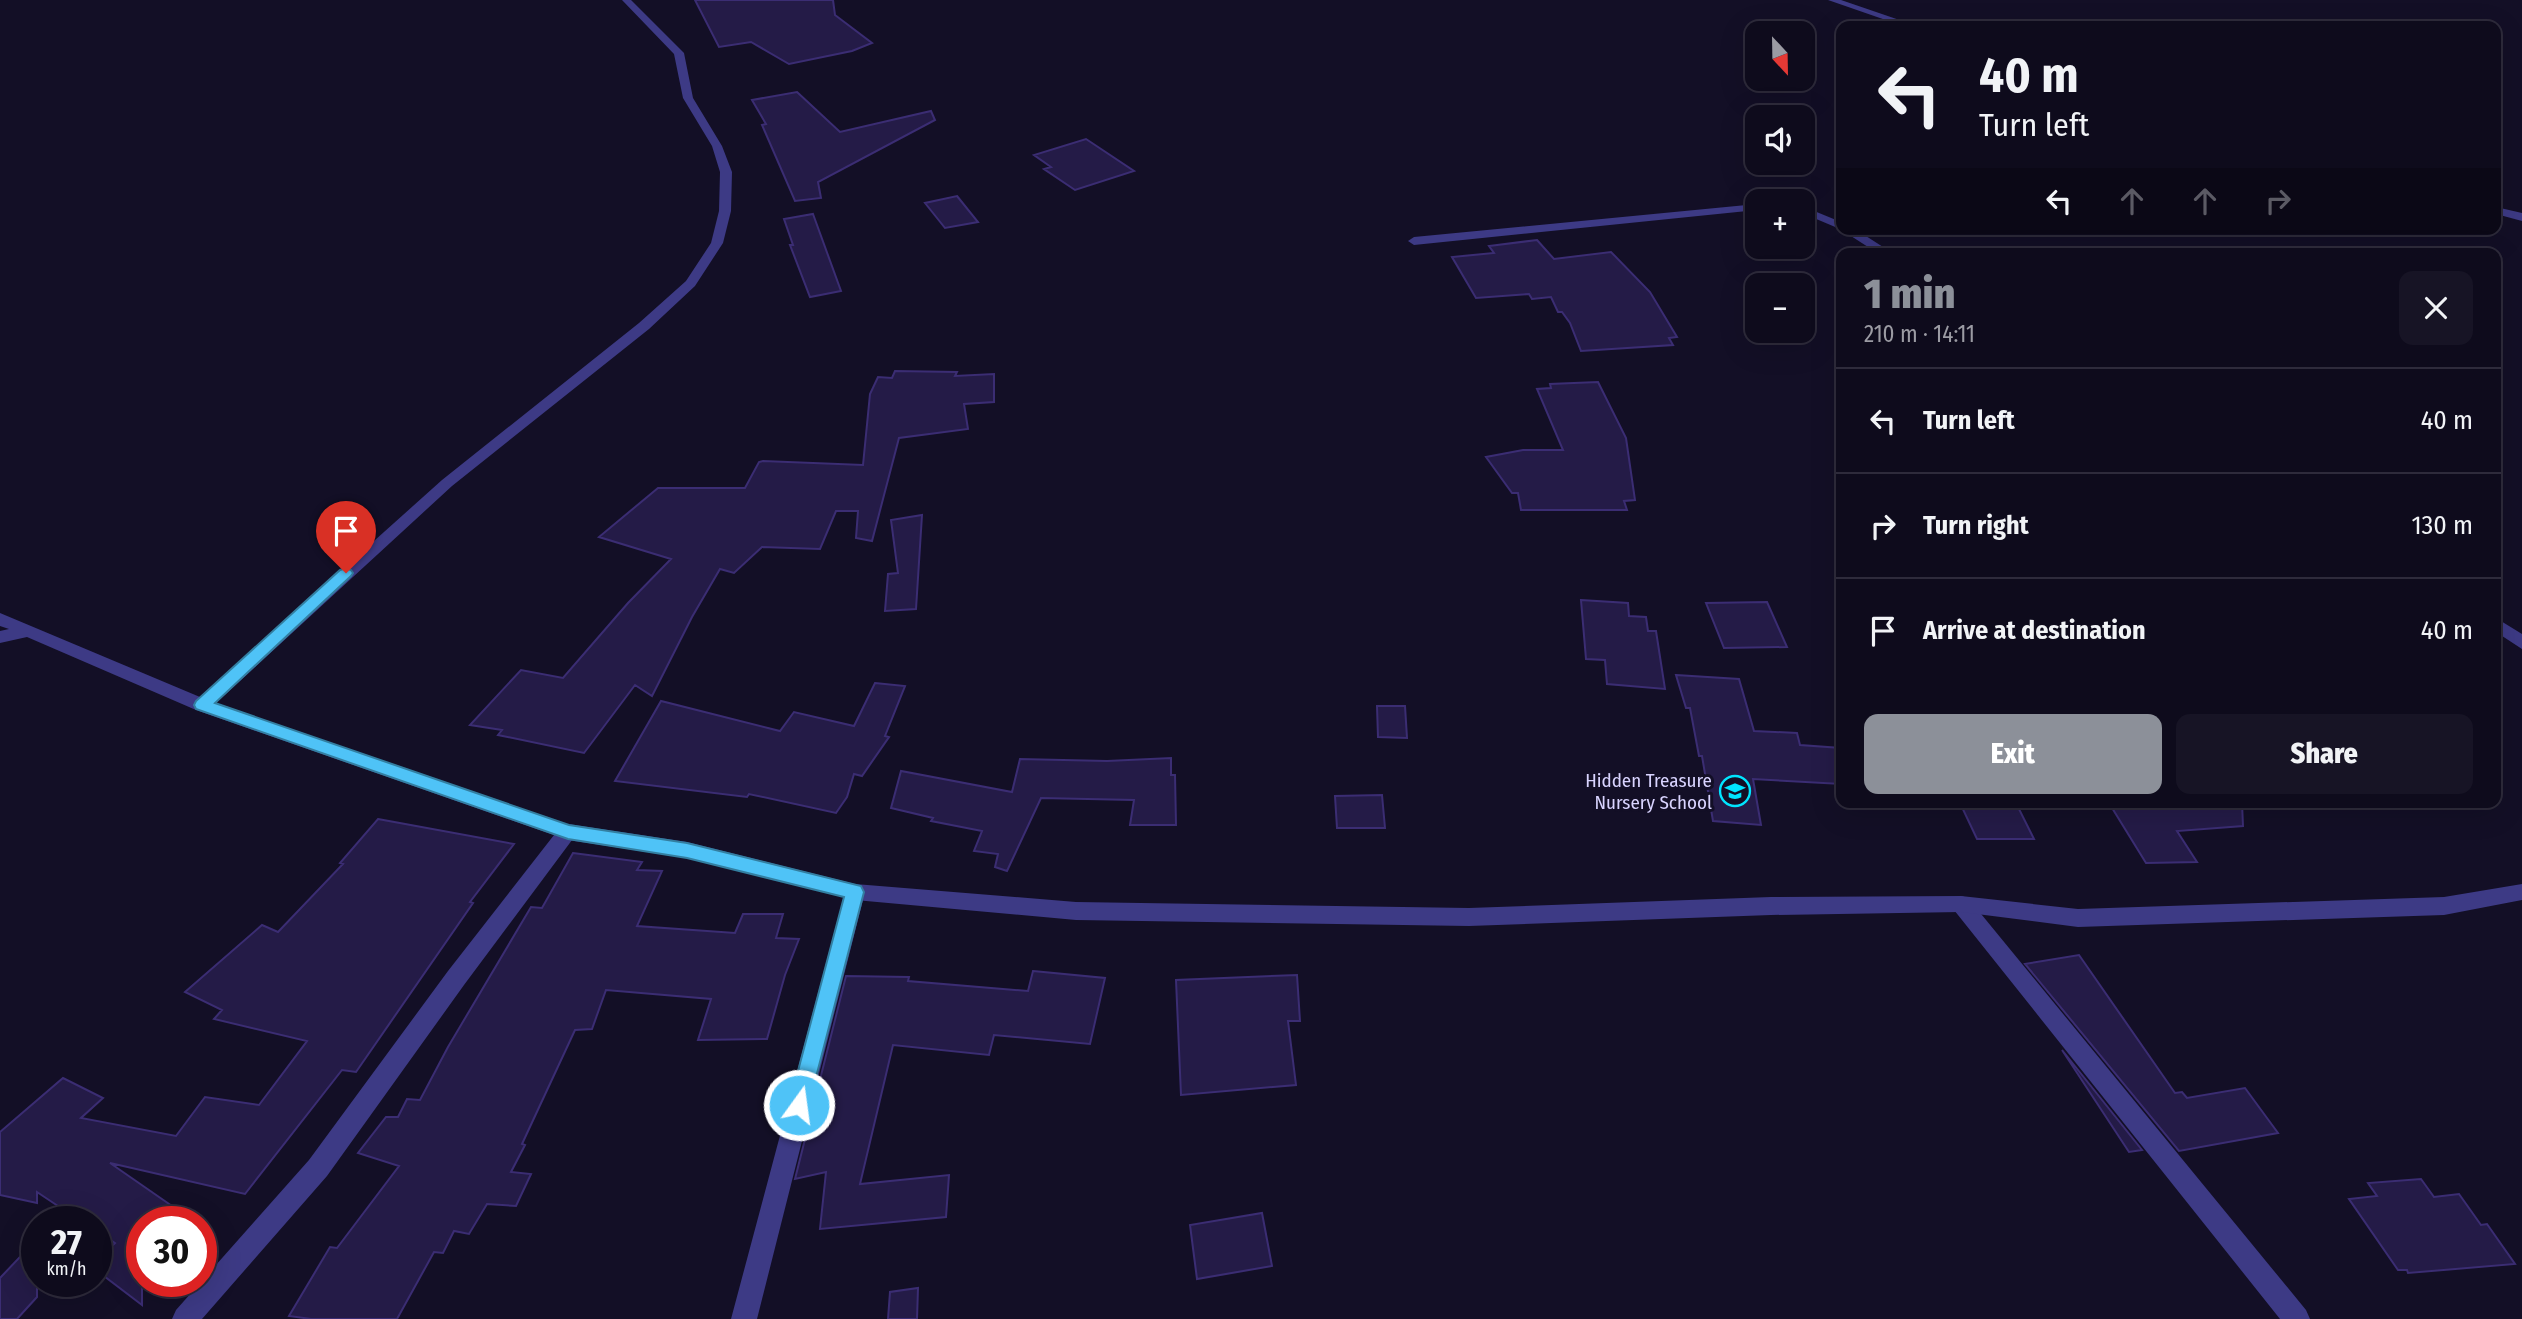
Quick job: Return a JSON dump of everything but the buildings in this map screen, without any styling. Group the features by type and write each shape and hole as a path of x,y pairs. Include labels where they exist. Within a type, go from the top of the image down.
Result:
{"street":[{"path":"202,705 447,483 644,326 691,283 717,243 724,211 726,172 717,146 688,98 679,53 626,0"},
{"path":"1832,0 1897,21"},
{"path":"1414,241 1745,208"},
{"path":"2501,212 2522,217"},
{"path":"1815,215 1836,224"},
{"path":"1856,235 1878,248"},
{"path":"0,619 202,705 568,832 687,850 855,892 1076,911 1469,917 1757,906 1961,904 2078,918 2444,906 2522,892"},
{"path":"2501,628 2522,643"},
{"path":"0,637 30,631"},
{"path":"185,1319 318,1168 456,978 568,832"},
{"path":"744,1319 855,892"},
{"path":"1961,904 2297,1319"}],"place":[{"name":"Hidden Treasure Nursery School","path":"1735,791"}],"route":[{"path":"346,573 202,705 568,832 687,850 855,892 799,1105"}]}
